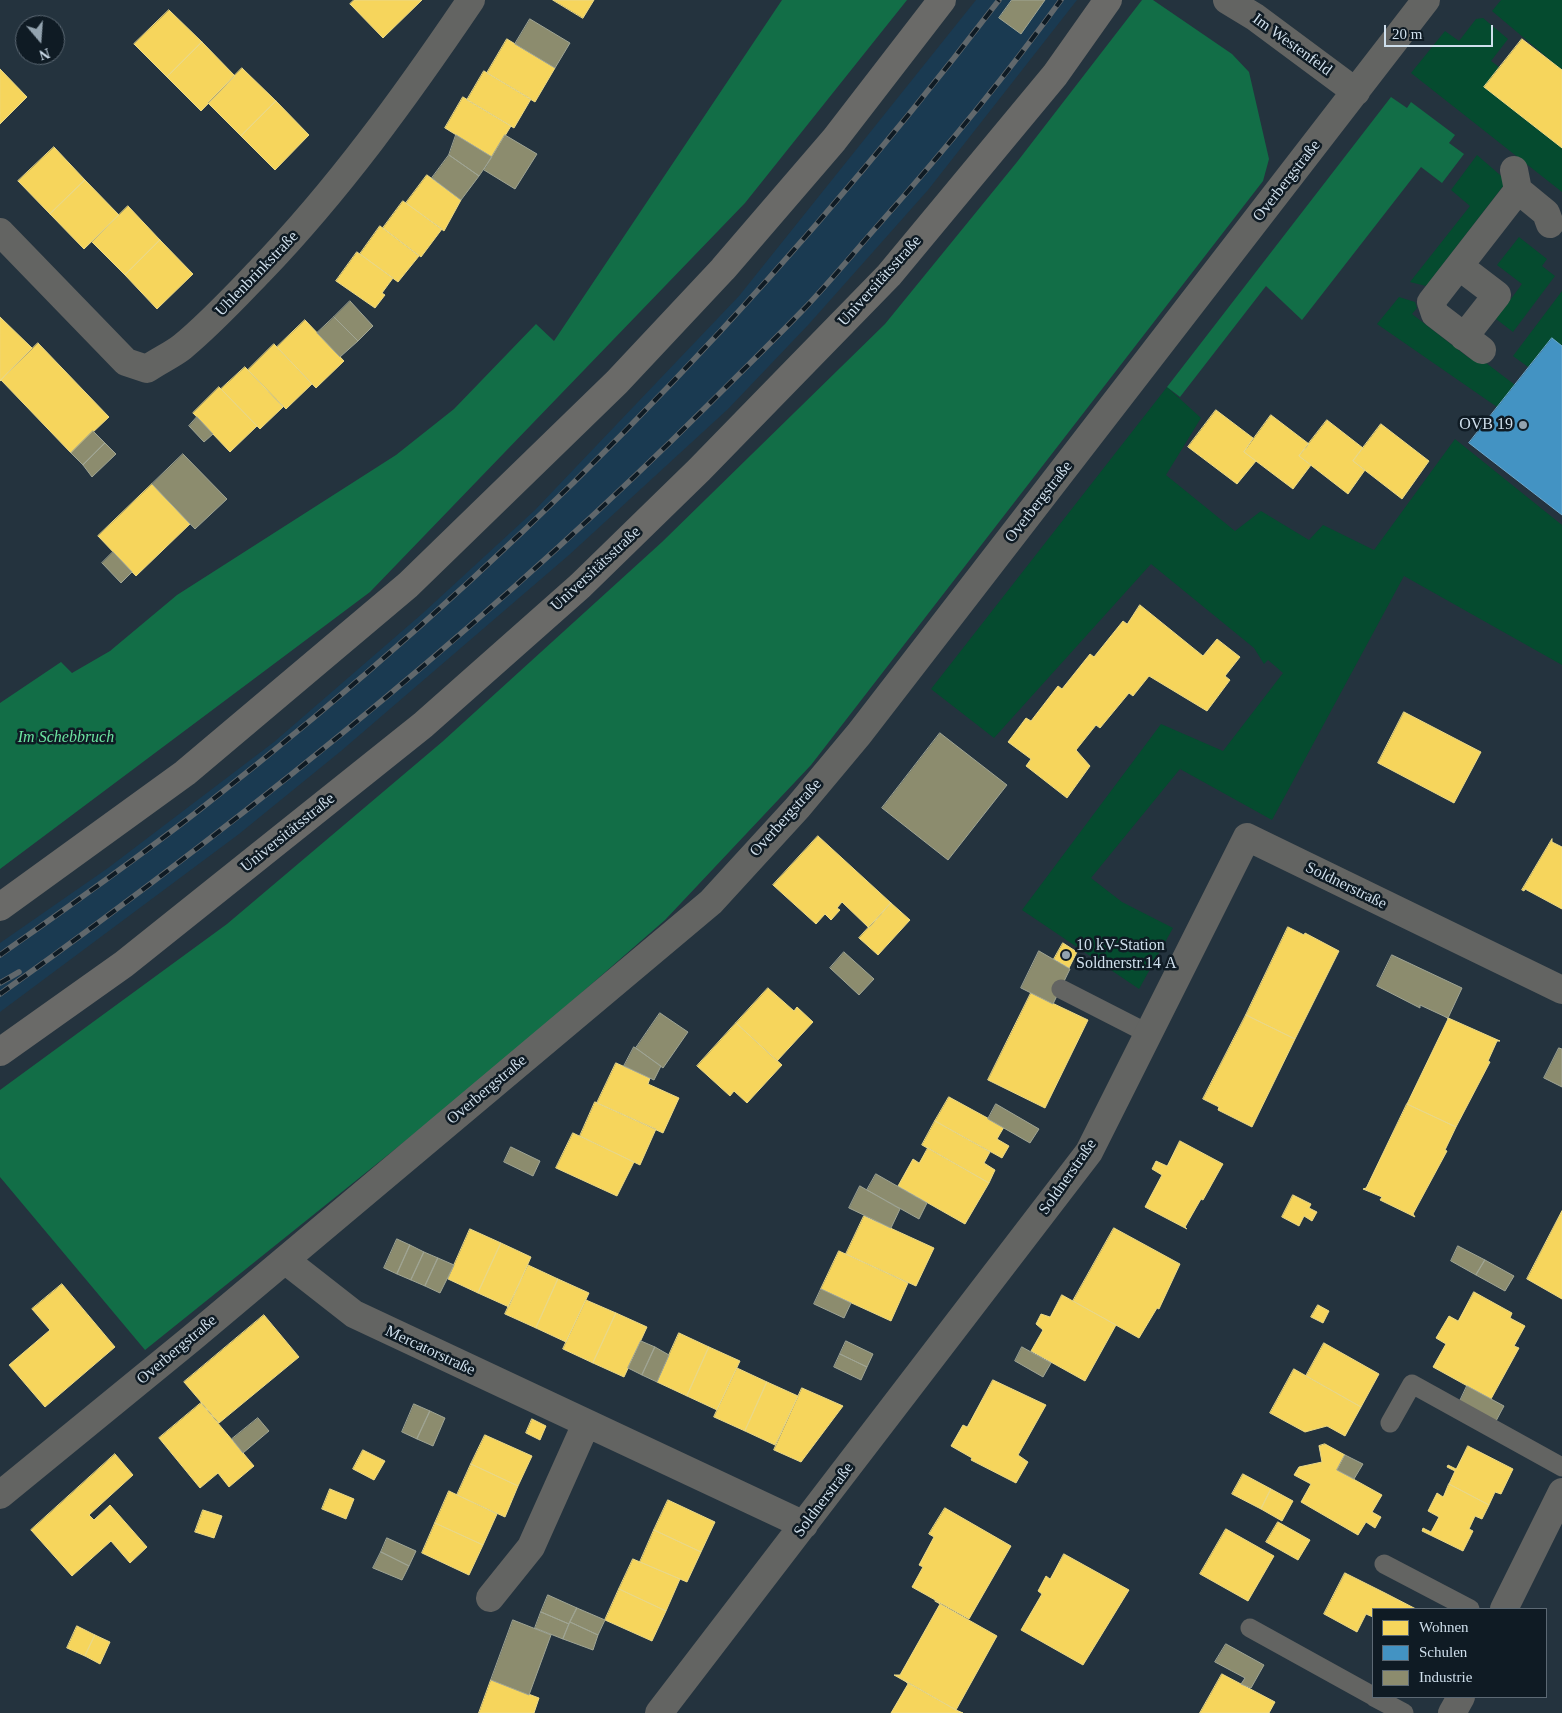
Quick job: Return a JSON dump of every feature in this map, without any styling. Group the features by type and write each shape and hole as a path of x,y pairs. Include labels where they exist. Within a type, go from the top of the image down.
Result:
{"highway":[{"path":"0,907 185,773 408,585 617,382 723,269 834,140 942,0"},
{"name":"Universitätsstraße","path":"0,1052 124,964 423,725 580,586 706,463 889,275 1055,75 1108,0"}],"street":[{"name":"Uhlenbrinkstraße","path":"0,232 126,362 147,368 181,348 214,318 304,226 381,130 472,0"},
{"name":"Im Westenfeld","path":"1227,0 1255,17 1356,92"},
{"name":"Overbergstraße","path":"0,1496 285,1260 711,902 791,814 899,683 1426,0"},
{"path":"1459,266 1497,295 1473,343 1435,314 1431,302 1459,266 1519,195 1546,212 1550,224"},
{"name":"Soldnerstraße","path":"659,1713 1089,1152 1247,837 1562,990"},
{"name":"Mercatorstraße","path":"285,1260 354,1314 804,1525"},
{"path":"490,1598 531,1547 586,1424"},
{"path":"1504,1608 1562,1492"},
{"path":"1452,1713 1460,1698"}],"lane":[{"path":"1061,990 1149,1034"},
{"path":"1390,1423 1412,1384 1562,1467"},
{"path":"1384,1564 1468,1608"},
{"path":"1250,1628 1372,1695"},
{"path":"1378,1698 1404,1713"}],"shaded area":[{"path":"976,0 1077,0 928,190 809,324 728,409 569,555 341,751 239,834 0,1012 0,943 108,868 274,742 423,613 535,510 739,296"}],"green space":[{"name":"Im Schebbruch","path":"782,0 907,0 745,203 370,592 0,869 0,703 61,662 72,673 110,651 177,595 396,455 454,409 536,324 554,341"},
{"path":"1142,0 1153,0 1232,54 1249,72 1269,159 1263,181 811,765 665,920 485,1077 145,1350 0,1177 0,1090 227,924 442,742 662,542 885,324 1017,162"},
{"path":"1501,0 1562,0 1562,70 1492,11"},
{"path":"1483,18 1508,39 1491,61 1499,67 1484,87 1562,148 1562,192 1411,73 1445,31 1459,41 1476,19"},
{"path":"1391,97 1407,108 1411,102 1455,135 1449,143 1464,154 1442,183 1421,167 1302,320 1266,286 1180,397 1167,387"},
{"path":"1477,155 1507,181 1426,286 1410,282 1470,206 1451,190"},
{"path":"1519,237 1547,259 1542,266 1555,276 1513,332 1496,319 1522,284 1497,265"},
{"path":"1562,291 1562,346 1552,338 1528,367 1513,356"},
{"path":"1399,297 1415,302 1417,308 1412,314 1469,358 1477,356 1515,385 1497,407 1377,324"},
{"path":"1167,387 1201,418 1166,475 1235,531 1261,511 1309,540 1323,525 1374,550 1455,439 1562,525 1562,665 1404,576 1272,820 1180,769 1091,878 1122,902 1173,928 1139,989 1022,910 1161,724 1223,751 1283,673 1268,660 1264,664 1254,648 1151,564 994,738 931,689"}],"building: Wohnen":[{"path":"354,0 422,0 383,38 350,4"},
{"path":"553,0 594,0 583,18"},
{"path":"169,10 202,42 167,77 134,44"},
{"path":"507,39 555,68 535,102 487,73"},
{"path":"1522,39 1562,70 1562,148 1484,87"},
{"path":"202,42 235,76 201,111 167,77"},
{"path":"242,68 276,101 241,136 208,103"},
{"path":"0,69 27,97 0,124"},
{"path":"484,71 531,99 514,128 467,100"},
{"path":"463,97 511,126 492,157 445,128"},
{"path":"276,101 309,135 275,170 241,136"},
{"path":"54,147 85,180 50,214 18,181"},
{"path":"427,175 461,200 444,231 406,203"},
{"path":"85,180 119,215 84,249 50,214"},
{"path":"403,201 442,229 421,257 383,228"},
{"path":"128,206 160,240 125,275 92,242"},
{"path":"380,226 419,256 398,282 360,254"},
{"path":"160,240 193,274 157,309 125,275"},
{"path":"357,252 393,278 382,293 385,295 375,308 336,281"},
{"path":"0,317 32,348 0,381"},
{"path":"305,320 344,361 316,388 277,347"},
{"path":"38,343 109,417 71,453 1,380"},
{"path":"274,344 312,384 286,409 248,370"},
{"path":"245,367 283,407 260,429 221,389"},
{"path":"219,387 257,426 230,452 193,413"},
{"path":"1216,410 1253,438 1244,452 1256,461 1237,484 1188,447"},
{"path":"1271,415 1309,444 1299,456 1311,465 1293,489 1244,452"},
{"path":"1327,420 1363,448 1353,461 1365,470 1348,494 1299,456"},
{"path":"1381,424 1429,461 1402,499 1353,461"},
{"path":"152,484 190,524 136,576 98,536"},
{"path":"1140,605 1203,656 1217,639 1240,657 1225,676 1230,680 1207,711 1149,676 1133,696 1129,693 1100,728 1096,725 1076,750 1090,766 1067,798 1026,766 1031,759 1008,742 1026,718 1031,721 1058,686 1062,689 1090,654 1094,657 1123,621 1127,624"},
{"path":"1404,712 1481,752 1454,803 1378,763"},
{"path":"818,836 891,903 869,928 842,902 837,908 840,910 831,920 825,914 816,924 773,885"},
{"path":"1552,839 1552,842 1562,847 1562,909 1525,889 1524,891 1522,890"},
{"path":"891,903 910,920 878,955 859,938"},
{"path":"1288,927 1304,935 1305,933 1339,951 1295,1039 1246,1015"},
{"name":"10 kV-Station Soldnerstr.14 A","path":"1063,943 1077,952 1069,968 1054,959"},
{"path":"768,988 794,1011 797,1007 813,1022 777,1061 736,1023"},
{"path":"1031,993 1088,1020 1045,1108 988,1080"},
{"path":"1246,1015 1295,1039 1252,1127 1218,1110 1219,1107 1203,1099"},
{"path":"1446,1017 1500,1041 1497,1041 1488,1061 1490,1062 1456,1127 1407,1104 1448,1019"},
{"path":"736,1023 782,1065 747,1103 734,1091 730,1096 697,1066"},
{"path":"616,1063 650,1078 648,1084 679,1098 663,1133 597,1103"},
{"path":"949,1097 1004,1127 997,1139 1009,1146 1002,1158 935,1121"},
{"path":"595,1102 656,1129 640,1165 580,1136"},
{"path":"1407,1104 1456,1127 1445,1150 1447,1151 1413,1214 1415,1217 1380,1200 1382,1197 1363,1189 1366,1188"},
{"path":"935,1121 990,1152 984,1163 995,1170 989,1183 922,1145"},
{"path":"573,1133 634,1162 617,1196 556,1168"},
{"path":"1180,1141 1223,1164 1185,1227 1187,1229 1145,1207 1162,1175 1152,1169 1156,1161 1167,1166"},
{"path":"928,1148 989,1183 965,1224 898,1186 913,1159 919,1163"},
{"path":"1293,1195 1311,1204 1309,1208 1317,1212 1312,1221 1304,1216 1299,1226 1282,1217"},
{"path":"1562,1211 1562,1299 1527,1279"},
{"path":"864,1216 934,1248 916,1286 846,1254"},
{"path":"1114,1228 1180,1264 1159,1309 1157,1308 1139,1338 1073,1301"},
{"path":"470,1229 501,1243 478,1293 448,1279"},
{"path":"501,1243 531,1257 509,1307 478,1293"},
{"path":"839,1251 908,1283 891,1321 821,1289"},
{"path":"528,1265 558,1279 536,1328 505,1314"},
{"path":"558,1279 589,1293 566,1342 536,1328"},
{"path":"62,1284 115,1347 45,1407 9,1365 50,1330 32,1309"},
{"path":"1474,1292 1512,1313 1510,1318 1525,1326 1514,1346 1519,1348 1491,1399 1433,1367 1446,1344 1436,1338 1449,1316 1458,1321"},
{"path":"1062,1295 1116,1325 1085,1381 1031,1351 1043,1330 1036,1324 1041,1314 1050,1317"},
{"path":"586,1300 616,1313 593,1363 563,1349"},
{"path":"1318,1305 1329,1311 1323,1323 1311,1317"},
{"path":"616,1313 647,1327 624,1377 593,1363"},
{"path":"264,1315 299,1357 219,1423 184,1382"},
{"path":"679,1333 709,1347 687,1396 657,1382"},
{"path":"1324,1343 1379,1374 1361,1407 1306,1376"},
{"path":"709,1347 740,1361 717,1410 687,1396"},
{"path":"737,1368 767,1382 745,1431 714,1417"},
{"path":"1294,1369 1361,1407 1345,1436 1327,1426 1305,1432 1270,1413"},
{"path":"993,1380 1046,1405 1018,1455 1028,1462 1016,1483 971,1460 972,1458 951,1446 963,1425 967,1427"},
{"path":"767,1382 798,1396 775,1445 745,1431"},
{"path":"802,1388 843,1406 801,1462 774,1450"},
{"path":"201,1403 254,1466 229,1487 218,1473 200,1488 159,1438"},
{"path":"532,1419 546,1426 540,1440 526,1433"},
{"path":"485,1435 532,1456 518,1486 471,1464"},
{"path":"1325,1444 1345,1455 1337,1470 1382,1495 1372,1512 1381,1517 1375,1528 1366,1522 1358,1535 1301,1502 1311,1484 1294,1475 1299,1467 1322,1462 1319,1446"},
{"path":"1468,1446 1513,1469 1501,1494 1495,1492 1489,1505 1449,1484 1455,1471 1447,1467 1448,1465 1456,1469"},
{"path":"363,1450 385,1461 374,1480 353,1469"},
{"path":"115,1454 133,1475 89,1515 94,1520 110,1505 147,1547 130,1563 111,1541 72,1576 31,1530"},
{"path":"471,1464 518,1486 505,1517 457,1495"},
{"path":"1243,1474 1271,1489 1261,1509 1232,1494"},
{"path":"1449,1484 1489,1505 1482,1519 1475,1516 1469,1529 1473,1531 1463,1551 1422,1531 1423,1528 1431,1532 1439,1517 1428,1511 1437,1493 1443,1497"},
{"path":"330,1489 354,1499 346,1519 322,1509"},
{"path":"1271,1489 1293,1501 1282,1521 1261,1509"},
{"path":"449,1491 497,1514 483,1545 435,1523"},
{"path":"668,1500 715,1522 701,1552 654,1530"},
{"path":"945,1508 1011,1546 969,1619 912,1587 923,1567 919,1565 934,1537 929,1534"},
{"path":"203,1510 222,1516 214,1538 195,1532"},
{"path":"1278,1522 1310,1540 1298,1560 1266,1542"},
{"path":"435,1523 483,1545 469,1575 422,1553"},
{"path":"1226,1529 1274,1556 1248,1601 1200,1574"},
{"path":"654,1530 701,1552 687,1582 640,1562"},
{"path":"1064,1554 1129,1590 1083,1665 1021,1630 1042,1594 1038,1591 1046,1576 1050,1579"},
{"path":"633,1559 680,1579 666,1611 619,1589"},
{"path":"1345,1573 1414,1608 1372,1608 1372,1617 1366,1614 1357,1632 1324,1614"},
{"path":"619,1589 666,1611 652,1641 605,1620"},
{"path":"935,1601 997,1636 956,1710 894,1675 900,1675 940,1604"},
{"path":"77,1626 95,1635 85,1656 67,1648"},
{"path":"95,1635 110,1642 100,1664 85,1656"},
{"path":"1222,1674 1275,1702 1269,1713 1200,1713"},
{"path":"491,1680 539,1698 534,1713 479,1713"},
{"path":"904,1680 963,1713 891,1713 908,1684"}],"building: Schulen":[{"name":"OVB 19","path":"1552,338 1562,346 1562,515 1469,443"}],"building: Industrie":[{"path":"1012,0 1045,0 1021,34 999,18"},
{"path":"530,19 570,43 555,68 515,44"},
{"path":"456,135 492,157 479,176 449,155"},
{"path":"505,135 537,154 515,189 484,170"},
{"path":"449,155 479,176 461,200 432,178"},
{"path":"350,301 373,326 358,341 334,317"},
{"path":"334,317 358,341 340,357 317,333"},
{"path":"197,417 213,434 204,442 189,426"},
{"path":"93,431 105,443 83,465 71,453"},
{"path":"105,443 116,454 92,477 83,465"},
{"path":"183,454 227,499 195,529 152,484"},
{"path":"113,552 132,572 121,583 102,563"},
{"path":"940,733 1007,785 948,860 882,808"},
{"path":"1039,951 1070,969 1053,1004 1021,988"},
{"path":"844,952 874,979 859,995 830,968"},
{"path":"1392,955 1462,988 1448,1018 1420,1005 1420,1008 1377,986"},
{"path":"660,1013 688,1032 663,1068 636,1048"},
{"path":"634,1047 661,1066 654,1080 624,1066"},
{"path":"1559,1048 1562,1049 1562,1087 1544,1078"},
{"path":"996,1104 1039,1129 1030,1143 988,1119"},
{"path":"511,1147 540,1161 533,1176 504,1162"},
{"path":"876,1174 927,1203 919,1219 867,1190"},
{"path":"860,1186 900,1209 891,1228 849,1208"},
{"path":"397,1239 410,1245 397,1274 384,1268"},
{"path":"410,1245 424,1252 411,1280 397,1274"},
{"path":"1458,1246 1485,1260 1476,1275 1451,1261"},
{"path":"424,1252 438,1258 425,1286 411,1280"},
{"path":"438,1258 454,1265 440,1293 425,1286"},
{"path":"1485,1260 1514,1276 1505,1291 1476,1275"},
{"path":"821,1289 851,1303 844,1318 814,1304"},
{"path":"641,1341 655,1347 642,1375 628,1368"},
{"path":"846,1341 873,1354 867,1367 840,1354"},
{"path":"655,1347 669,1355 657,1382 642,1375"},
{"path":"1022,1347 1051,1363 1043,1377 1015,1361"},
{"path":"840,1354 867,1367 861,1380 834,1367"},
{"path":"1467,1386 1504,1406 1496,1421 1460,1401"},
{"path":"414,1404 430,1411 417,1439 402,1432"},
{"path":"430,1411 445,1418 433,1446 417,1439"},
{"path":"258,1418 269,1431 243,1453 232,1439"},
{"path":"1345,1455 1363,1464 1354,1479 1337,1470"},
{"path":"387,1538 416,1551 409,1566 381,1552"},
{"path":"381,1552 409,1566 402,1580 373,1568"},
{"path":"548,1595 577,1608 569,1624 541,1612"},
{"path":"577,1608 605,1620 598,1635 570,1622"},
{"path":"541,1612 569,1624 563,1639 535,1628"},
{"path":"513,1620 551,1635 529,1695 491,1680"},
{"path":"570,1622 598,1635 593,1650 563,1639"},
{"path":"1226,1644 1264,1665 1251,1688 1241,1684 1245,1678 1215,1662"}],"railway":[{"path":"0,955 102,883 178,826 314,718 421,625 526,529 627,429 725,326 820,220 911,112 999,0"},
{"path":"0,994 186,857 367,713 455,639 627,484 823,289 951,141 1061,0"},
{"path":"0,983 19,972"}],"place":[{"name":"OVB 19","path":"1523,425"},
{"name":"10 kV-Station Soldnerstr.14 A","path":"1066,955"}]}
